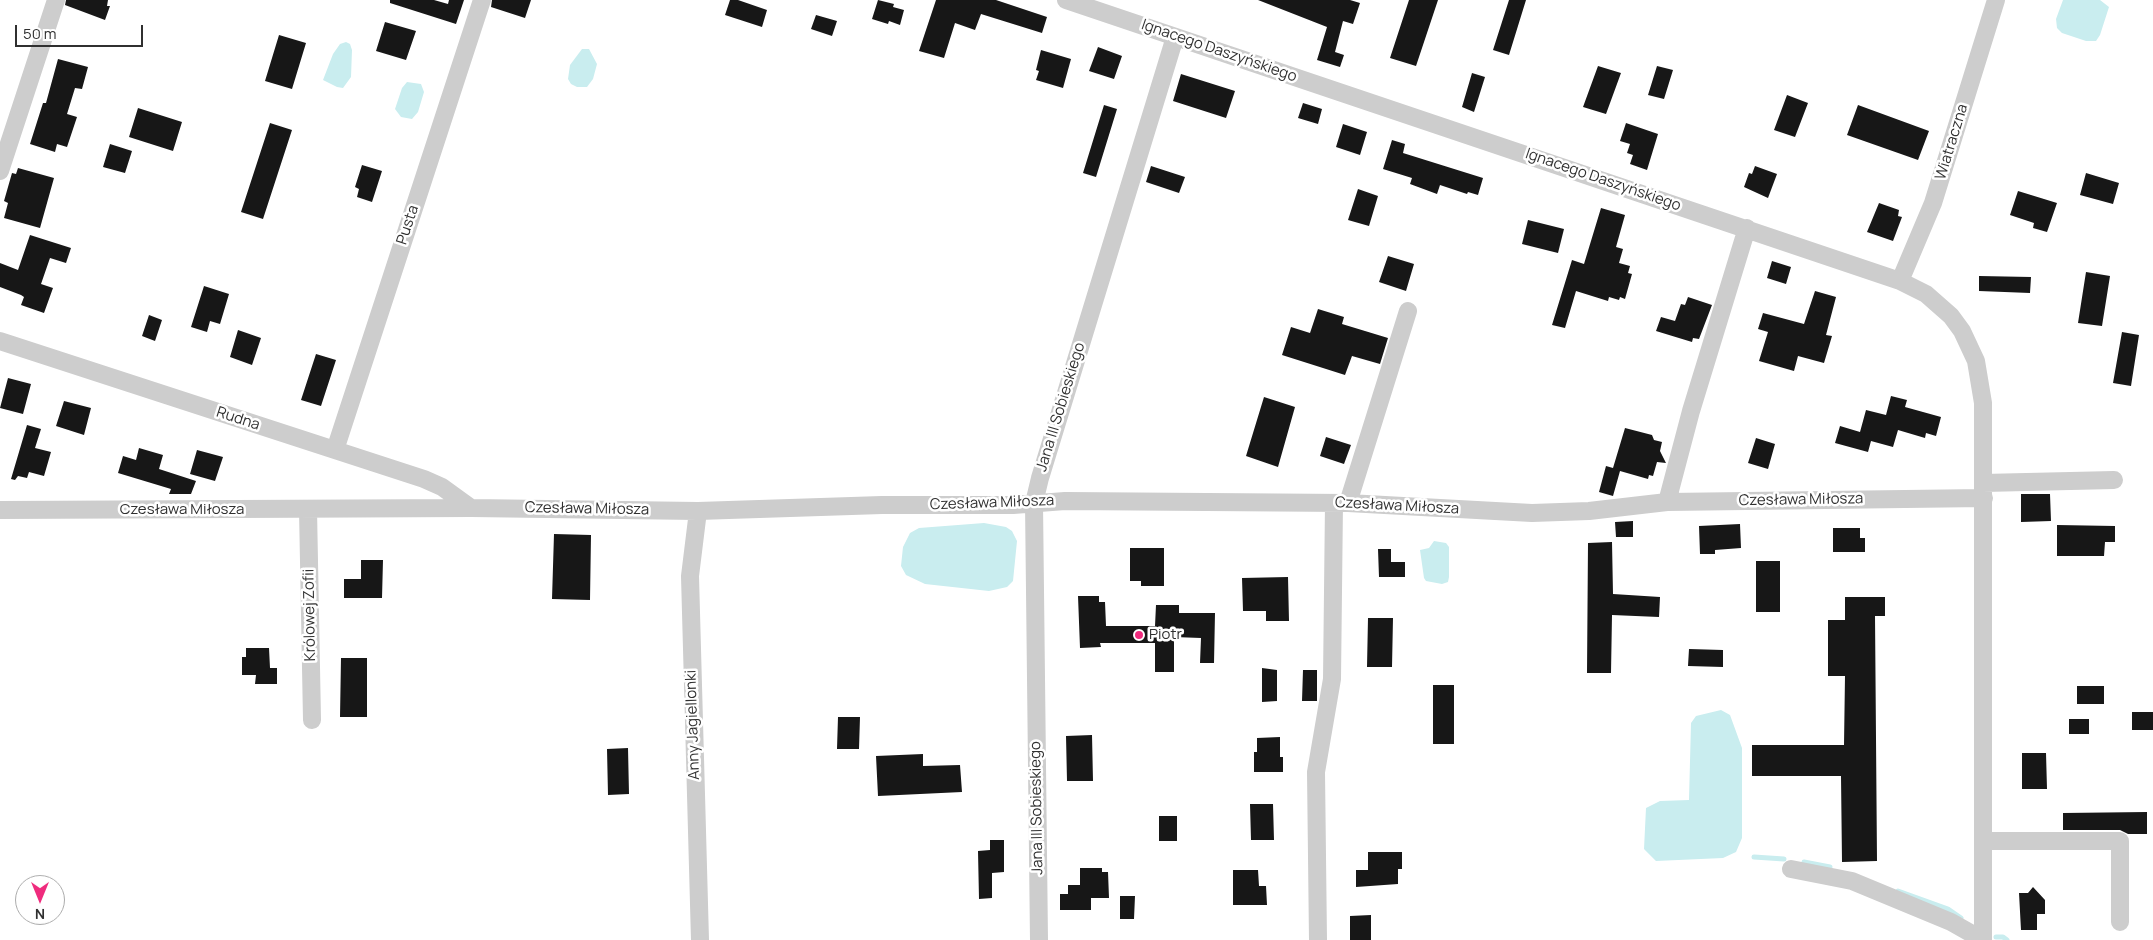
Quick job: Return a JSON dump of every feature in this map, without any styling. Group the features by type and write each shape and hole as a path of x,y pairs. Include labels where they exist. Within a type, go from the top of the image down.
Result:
{"street":[{"path":"0,171 56,0"},
{"name":"Pusta","path":"335,450 482,0"},
{"name":"Ignacego Daszyńskiego","path":"1066,0 1900,281 1926,294 1951,316 1969,345 1978,370 1983,403 1983,940"},
{"name":"Wiatraczna","path":"1900,281 1932,203 1996,0"},
{"name":"Jana III Sobieskiego","path":"1039,940 1034,503 1175,36"},
{"path":"1667,502 1691,411 1747,228"},
{"path":"1318,940 1316,772 1332,679 1341,503 1408,311"},
{"name":"Rudna","path":"0,341 424,478 442,487 471,508"},
{"name":"Czesława Miłosza","path":"0,510 471,508 698,511 1065,501 1341,503 1532,513 1589,511 1667,502 1983,491 2114,480"},
{"name":"Królowej Zofii","path":"308,509 312,720"},
{"name":"Anny Jagiellonki","path":"698,511 690,576 700,940"},
{"path":"1983,841 2120,841 2120,922"},
{"path":"1791,869 1852,881 1951,922 1983,940"}],"water":[{"path":"2063,0 2100,0 2109,7 2100,35 2096,41 2086,41 2062,33 2057,28 2056,19"},
{"path":"346,42 350,44 352,50 351,77 343,88 323,80 333,54 340,44"},
{"path":"582,49 589,49 597,64 593,79 587,87 577,87 571,84 568,79 570,65"},
{"path":"407,82 421,84 424,92 418,112 412,119 401,117 395,109 402,88"},
{"path":"984,523 1006,527 1012,531 1017,541 1013,581 1007,587 989,591 925,584 906,575 901,566 903,547 910,533 919,528"},
{"path":"1434,541 1446,543 1449,547 1449,577 1448,582 1442,584 1426,581 1424,578 1420,550 1429,548"},
{"path":"1721,710 1730,715 1742,748 1742,838 1736,852 1723,858 1656,861 1644,849 1646,808 1660,801 1689,800 1691,723 1696,716"}],"building":[{"path":"66,0 108,0 107,6 110,6 105,20 65,5"},
{"path":"390,0 434,0 448,4 449,0 464,0 456,24 390,3"},
{"path":"492,0 531,0 525,18 491,7"},
{"path":"730,0 738,0 767,10 762,27 725,15"},
{"path":"878,0 894,4 893,7 904,10 900,25 889,21 888,24 872,19"},
{"path":"936,0 996,0 1047,17 1042,33 981,14 975,30 955,23 944,58 919,51"},
{"path":"1258,0 1350,0 1360,3 1353,24 1343,21 1335,52 1344,55 1340,67 1317,60 1327,27"},
{"path":"1409,0 1438,0 1416,66 1390,58"},
{"path":"1509,0 1526,0 1509,55 1493,50"},
{"path":"816,15 837,21 832,36 811,29"},
{"path":"385,22 416,31 406,60 376,51"},
{"path":"279,35 306,43 292,89 265,81"},
{"path":"1098,47 1122,56 1114,79 1089,71"},
{"path":"1041,50 1071,59 1063,88 1036,80 1039,71 1036,70"},
{"path":"58,59 88,67 82,89 75,88 67,114 77,117 67,147 57,144 55,152 30,144 43,103 46,103"},
{"path":"1598,66 1621,73 1606,114 1583,107"},
{"path":"1657,66 1673,70 1664,99 1648,95"},
{"path":"1472,73 1485,77 1474,112 1462,107"},
{"path":"1181,74 1235,91 1226,118 1173,101"},
{"path":"1787,95 1808,103 1795,137 1774,130"},
{"path":"1303,103 1322,109 1318,124 1298,118"},
{"path":"1104,105 1117,109 1096,177 1083,173"},
{"path":"1858,105 1929,131 1918,160 1847,135"},
{"path":"138,108 182,122 173,151 129,137"},
{"path":"270,123 292,130 263,219 241,212"},
{"path":"1626,123 1658,134 1647,170 1630,164 1633,155 1627,153 1630,144 1620,141"},
{"path":"1343,124 1367,132 1360,155 1336,147"},
{"path":"1392,140 1405,144 1403,153 1483,178 1478,195 1468,192 1467,194 1440,185 1437,194 1410,184 1412,178 1383,169"},
{"path":"110,144 132,151 125,173 103,167"},
{"path":"362,165 382,171 372,202 357,197 359,189 355,187"},
{"path":"1151,166 1185,177 1179,193 1146,182"},
{"path":"1755,166 1777,174 1768,198 1744,187 1749,173 1752,174"},
{"path":"18,168 54,178 40,228 4,218 8,203 4,201 12,173 16,174"},
{"path":"2086,173 2119,183 2113,204 2080,195"},
{"path":"1358,189 1378,196 1369,226 1348,220"},
{"path":"2018,191 2057,203 2047,232 2033,228 2034,223 2010,215"},
{"path":"1879,203 1899,210 1898,216 1902,217 1893,241 1867,232"},
{"path":"1601,208 1625,215 1616,247 1623,249 1619,263 1630,266 1628,273 1632,274 1625,299 1620,297 1619,300 1609,297 1608,301 1576,291 1565,328 1552,325 1572,260 1584,264"},
{"path":"1528,220 1564,229 1558,253 1522,244"},
{"path":"30,235 71,248 66,263 50,258 41,284 53,288 44,313 21,305 24,297 0,287 0,263 18,270"},
{"path":"1388,256 1414,264 1406,291 1379,282"},
{"path":"1772,261 1791,267 1786,284 1767,278"},
{"path":"2086,272 2110,276 2102,326 2078,323"},
{"path":"1979,276 2031,277 2030,293 1979,291"},
{"path":"204,286 229,294 220,324 210,321 207,332 191,327"},
{"path":"1815,291 1836,297 1826,335 1832,336 1824,363 1798,356 1794,371 1759,361 1768,332 1758,329 1763,313 1804,324"},
{"path":"1688,297 1712,305 1699,339 1693,338 1692,342 1656,331 1661,317 1675,321 1681,304 1685,305"},
{"path":"1318,309 1344,317 1342,324 1388,338 1380,364 1352,356 1345,375 1282,355 1291,327 1310,333"},
{"path":"149,315 162,320 155,341 142,336"},
{"path":"238,330 261,338 252,365 230,357"},
{"path":"2122,332 2139,335 2131,386 2113,383"},
{"path":"316,354 336,360 321,406 301,400"},
{"path":"8,378 31,384 23,414 0,408"},
{"path":"1891,396 1907,400 1905,407 1941,417 1936,436 1926,433 1925,438 1898,430 1893,447 1871,441 1868,452 1835,443 1840,426 1860,432 1866,410 1886,415"},
{"path":"1264,397 1295,407 1278,467 1246,456"},
{"path":"64,401 91,408 84,435 56,426"},
{"path":"27,425 41,429 35,448 51,452 44,476 29,472 27,478 18,476 15,480 11,479"},
{"path":"1625,428 1652,435 1654,440 1662,442 1660,451 1666,463 1657,462 1653,476 1649,475 1648,479 1620,471 1613,496 1599,492 1606,466 1613,468"},
{"path":"1326,437 1351,445 1344,464 1320,456"},
{"path":"1756,438 1775,444 1768,469 1748,463"},
{"path":"139,448 163,455 159,469 196,481 191,494 169,494 171,489 118,473 123,456 136,460"},
{"path":"197,450 223,457 215,481 190,474"},
{"path":"2021,494 2050,494 2051,521 2021,522"},
{"path":"1633,521 1633,537 1616,537 1615,522"},
{"path":"1740,524 1741,548 1715,550 1715,554 1700,554 1699,526"},
{"path":"2057,525 2115,526 2115,542 2105,542 2104,556 2057,556"},
{"path":"1833,528 1860,528 1860,538 1865,538 1865,552 1833,552"},
{"path":"554,534 591,535 590,600 552,599"},
{"path":"1612,542 1613,594 1660,597 1659,617 1612,615 1611,673 1587,673 1588,543"},
{"path":"1130,548 1164,548 1164,586 1141,586 1141,581 1130,581"},
{"path":"1378,549 1391,549 1391,562 1405,562 1405,577 1379,577"},
{"path":"361,560 383,560 382,598 344,598 344,579 361,579"},
{"path":"1756,561 1780,561 1780,612 1756,612"},
{"path":"1288,577 1289,621 1266,621 1266,611 1243,611 1242,578"},
{"path":"1078,596 1099,596 1099,602 1105,602 1106,626 1155,626 1156,605 1179,605 1179,613 1215,613 1214,663 1200,663 1201,638 1174,637 1174,672 1155,672 1155,643 1100,643 1101,647 1080,648"},
{"path":"1845,597 1885,597 1885,616 1875,616 1877,861 1842,862 1841,776 1752,776 1752,745 1844,745 1845,676 1828,676 1828,620 1845,620"},
{"path":"1368,618 1393,618 1392,667 1367,667"},
{"path":"246,648 269,648 270,668 277,668 277,684 255,684 256,675 242,675 242,657 246,657"},
{"path":"1689,649 1723,650 1723,667 1688,666"},
{"path":"341,658 367,658 367,717 340,717"},
{"path":"1262,668 1277,670 1277,701 1262,702"},
{"path":"1303,670 1317,670 1317,701 1302,701"},
{"path":"1433,685 1454,685 1454,744 1433,744"},
{"path":"2077,686 2104,686 2104,704 2077,704"},
{"path":"2132,712 2153,712 2153,730 2132,730"},
{"path":"838,717 860,717 859,749 837,749"},
{"path":"2069,719 2089,719 2089,734 2069,734"},
{"path":"1092,735 1093,781 1067,781 1066,736"},
{"path":"1280,737 1280,757 1283,757 1283,772 1254,772 1254,752 1257,752 1257,738"},
{"path":"628,748 629,794 608,795 607,749"},
{"path":"2022,753 2046,753 2047,789 2022,789"},
{"path":"923,754 923,766 960,765 962,792 878,796 876,756"},
{"path":"1250,804 1273,804 1274,840 1251,840"},
{"path":"2147,812 2147,834 2128,834 2120,830 2063,830 2063,813"},
{"path":"1159,816 1177,816 1177,841 1159,841"},
{"path":"990,840 1004,840 1004,872 992,873 992,898 979,899 978,851 990,850"},
{"path":"1368,852 1402,852 1402,869 1398,869 1398,884 1356,887 1356,870 1368,870"},
{"path":"1080,868 1102,868 1102,872 1108,872 1109,898 1091,898 1091,910 1060,910 1060,894 1068,894 1068,885 1080,885"},
{"path":"1233,870 1258,870 1259,886 1266,886 1267,905 1233,905"},
{"path":"2033,887 2045,900 2045,914 2037,914 2037,930 2021,930 2019,893 2028,893"},
{"path":"1120,896 1135,896 1134,919 1120,919"},
{"path":"1371,915 1371,940 1350,940 1350,916"}],"waterway":[{"path":"1754,857 1784,859"},
{"path":"1804,862 1830,867"},
{"path":"1898,891 1948,909 1961,918"},
{"path":"1996,937 2003,937 2007,940"}],"place":[{"name":"Piotr","path":"1139,635"}]}
